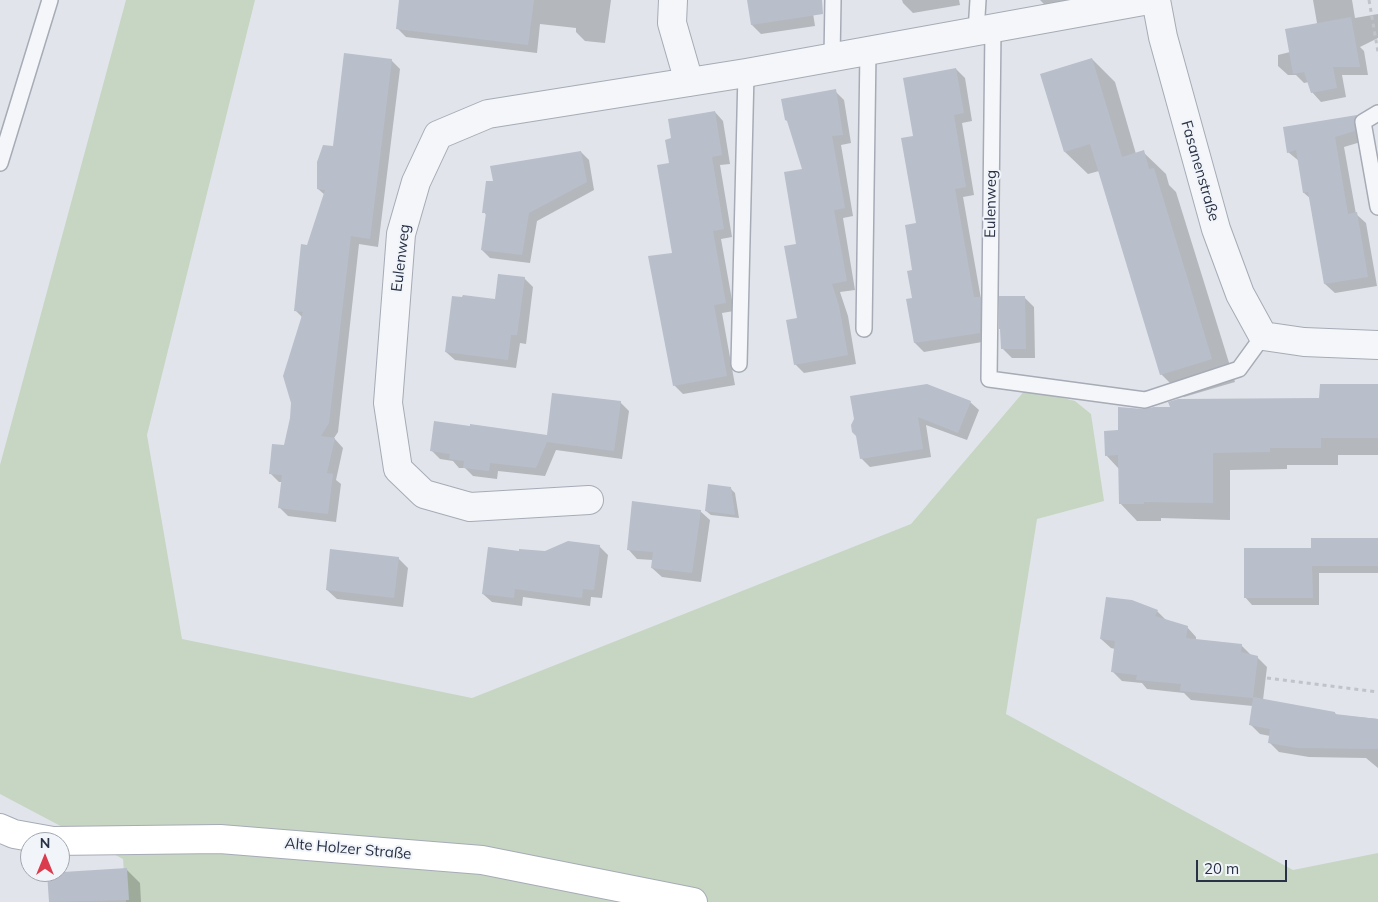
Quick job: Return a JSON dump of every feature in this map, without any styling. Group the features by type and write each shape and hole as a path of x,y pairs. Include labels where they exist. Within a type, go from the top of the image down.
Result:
{"street":[{"path":"673,0 672,23 689,82"},
{"name":"Eulenweg","path":"589,500 470,507 424,494 398,469 388,403 401,234 416,182 438,136 488,114 746,73 1150,0"},
{"name":"Fasanenstraße","path":"1156,0 1163,37 1216,229 1240,294 1263,336"},
{"path":"1263,336 1304,342 1378,345"},
{"name":"Alte Holzer Straße","path":"0,828 14,834 54,841 220,839 482,860 694,902"}],"lane":[{"path":"0,163 50,0"},
{"path":"832,58 833,0"},
{"name":"Eulenweg","path":"978,0 985,31 989,380 1145,400 1239,369 1263,336"},
{"path":"864,329 868,51"},
{"path":"739,364 746,73"},
{"path":"1378,113 1363,122 1378,207"}],"path":[{"path":"1369,0 1378,52"},
{"path":"1267,678 1378,692"}],"green space":[{"path":"126,0 255,0 147,435 182,639 472,698 911,524 1026,389 1075,401 1091,414 1104,501 1037,519 1006,714 1293,870 1378,853 1378,902 126,902 123,859 0,794 0,465"}],"building":[{"path":"399,0 534,0 528,45 396,29"},
{"path":"747,0 822,0 823,14 751,25"},
{"path":"1351,17 1360,67 1333,67 1337,88 1311,93 1304,72 1293,74 1285,29"},
{"path":"344,53 392,59 370,239 351,236 329,423 321,436 335,438 327,473 333,474 328,514 278,508 282,475 269,474 272,444 284,445 290,418 291,403 283,376 303,312 294,311 301,244 307,245 325,190 317,189 317,162 323,145 333,146"},
{"path":"1092,58 1122,157 1144,150 1149,169 1154,168 1212,359 1160,375 1090,144 1064,152 1040,74"},
{"path":"956,68 964,113 954,115 966,187 955,189 974,297 981,297 980,333 914,343 906,299 912,298 907,271 912,270 905,225 916,223 901,138 913,136 903,78"},
{"path":"836,89 843,135 832,136 845,208 834,210 847,281 832,284 839,306 848,355 794,365 786,320 797,318 784,246 796,244 784,172 802,169 787,121 785,120 781,99"},
{"path":"715,111 722,155 712,157 724,229 713,231 726,303 714,305 727,376 673,386 648,256 672,253 657,165 669,163 665,140 671,138 668,119"},
{"path":"1357,115 1354,123 1355,131 1335,137 1348,214 1357,212 1368,277 1324,284 1308,192 1303,193 1296,150 1287,153 1283,127"},
{"path":"581,151 587,182 529,213 522,255 481,250 486,213 482,213 486,181 493,181 490,166"},
{"path":"498,274 525,277 517,335 511,335 508,360 445,352 452,296 462,297 463,295 495,299"},
{"path":"999,296 1025,296 1026,349 1001,349"},
{"path":"927,384 971,401 958,433 918,417 923,449 860,459 856,436 852,432 851,425 854,419 850,396"},
{"path":"1320,384 1378,384 1378,438 1321,438 1321,448 1270,448 1270,452 1213,453 1213,503 1144,502 1144,504 1119,504 1118,455 1105,456 1104,431 1118,430 1118,407 1144,409 1170,407 1168,402 1178,399 1319,398"},
{"path":"552,393 621,401 614,451 547,442 536,468 490,463 489,471 463,468 464,461 449,459 450,454 430,451 434,421 547,435"},
{"path":"708,484 731,487 735,515 705,511"},
{"path":"632,501 701,510 692,573 651,568 653,552 627,550"},
{"path":"1311,538 1378,538 1378,566 1312,566 1313,598 1244,598 1244,548 1311,548"},
{"path":"568,541 600,545 594,590 583,589 582,598 515,589 514,598 482,594 488,547 519,551 519,549 545,551"},
{"path":"330,549 399,557 394,598 326,590"},
{"path":"1106,597 1132,600 1158,610 1155,616 1188,626 1186,638 1242,644 1241,652 1258,656 1253,697 1335,712 1335,714 1378,719 1378,749 1298,748 1268,743 1270,729 1249,725 1253,698 1180,691 1181,684 1136,680 1137,675 1111,672 1115,641 1100,639"},
{"path":"127,868 129,900 49,902 48,882 70,882 70,872"}]}
